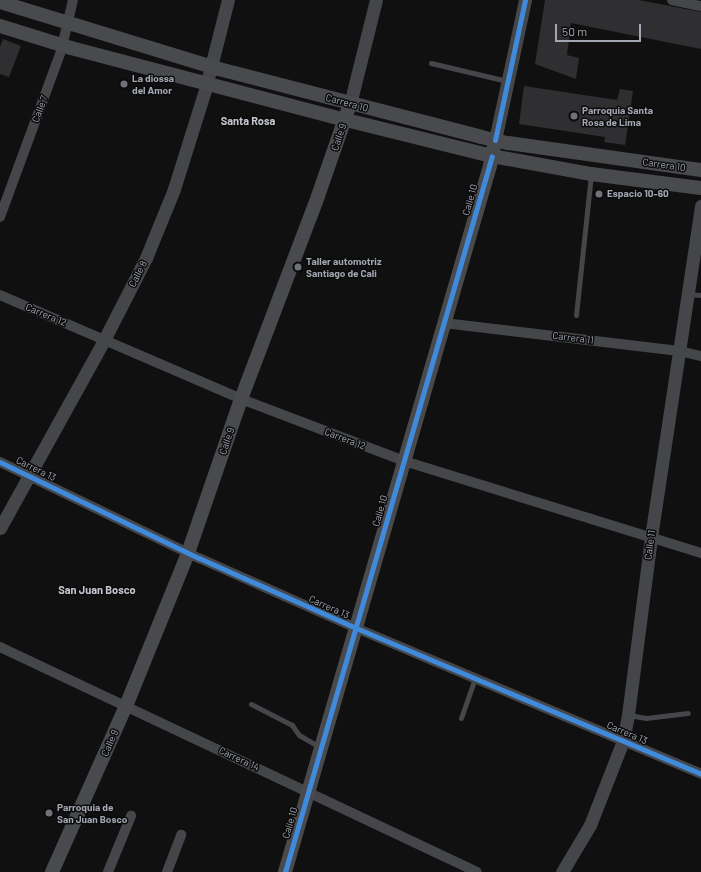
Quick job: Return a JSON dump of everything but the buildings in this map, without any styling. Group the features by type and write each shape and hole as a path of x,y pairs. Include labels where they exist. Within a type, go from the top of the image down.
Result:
{"main road":[{"name":"Carrera 10","path":"0,2 211,67 350,104 495,140 701,170"},
{"name":"Carrera 10","path":"0,26 63,45 207,84 492,156 591,174 701,188"},
{"name":"Calle 9","path":"53,872 126,706 188,553 241,399 350,104"},
{"name":"Calle 10","path":"285,872 492,156 495,140"}],"street":[{"name":"Calle 7","path":"0,217 63,45 74,0"},
{"name":"Calle 8","path":"0,528 104,340 146,258 171,196 207,84 228,0"},
{"name":"Calle 9","path":"350,104 376,0"},
{"name":"Calle 10","path":"495,140 525,0"},
{"path":"672,0 701,6"},
{"name":"Calle 11","path":"562,872 590,826 623,741 628,715 651,536 701,206"},
{"name":"Carrera 12","path":"0,295 241,399 404,461 651,536 701,554"},
{"name":"Carrera 11","path":"444,323 679,350 701,356"},
{"name":"Carrera 13","path":"0,462 188,553 356,628 701,774"},
{"name":"Carrera 14","path":"0,647 477,872"},
{"path":"108,872 131,816"},
{"path":"167,872 181,835"}],"lane":[{"path":"431,63 507,81"},
{"path":"576,315 591,174"},
{"path":"688,294 701,295"},
{"path":"462,718 475,678"},
{"path":"251,704 292,725 299,735 321,748"},
{"path":"628,715 646,718 688,712"}],"cycle path":[{"path":"495,140 525,0"},
{"path":"285,872 492,156"},
{"path":"0,462 199,558 356,628 701,774"}],"place":[{"name":"La diossa del Amor","path":"124,84"},
{"name":"Parroquia Santa Rosa de Lima","path":"574,116"},
{"name":"Espacio 10-60","path":"599,194"},
{"name":"Taller automotriz Santiago de Cali","path":"298,267"},
{"name":"Parroquia de San Juan Bosco","path":"49,813"}],"district":[{"name":"Santa Rosa","path":"248,121"},
{"name":"San Juan Bosco","path":"97,590"}]}
